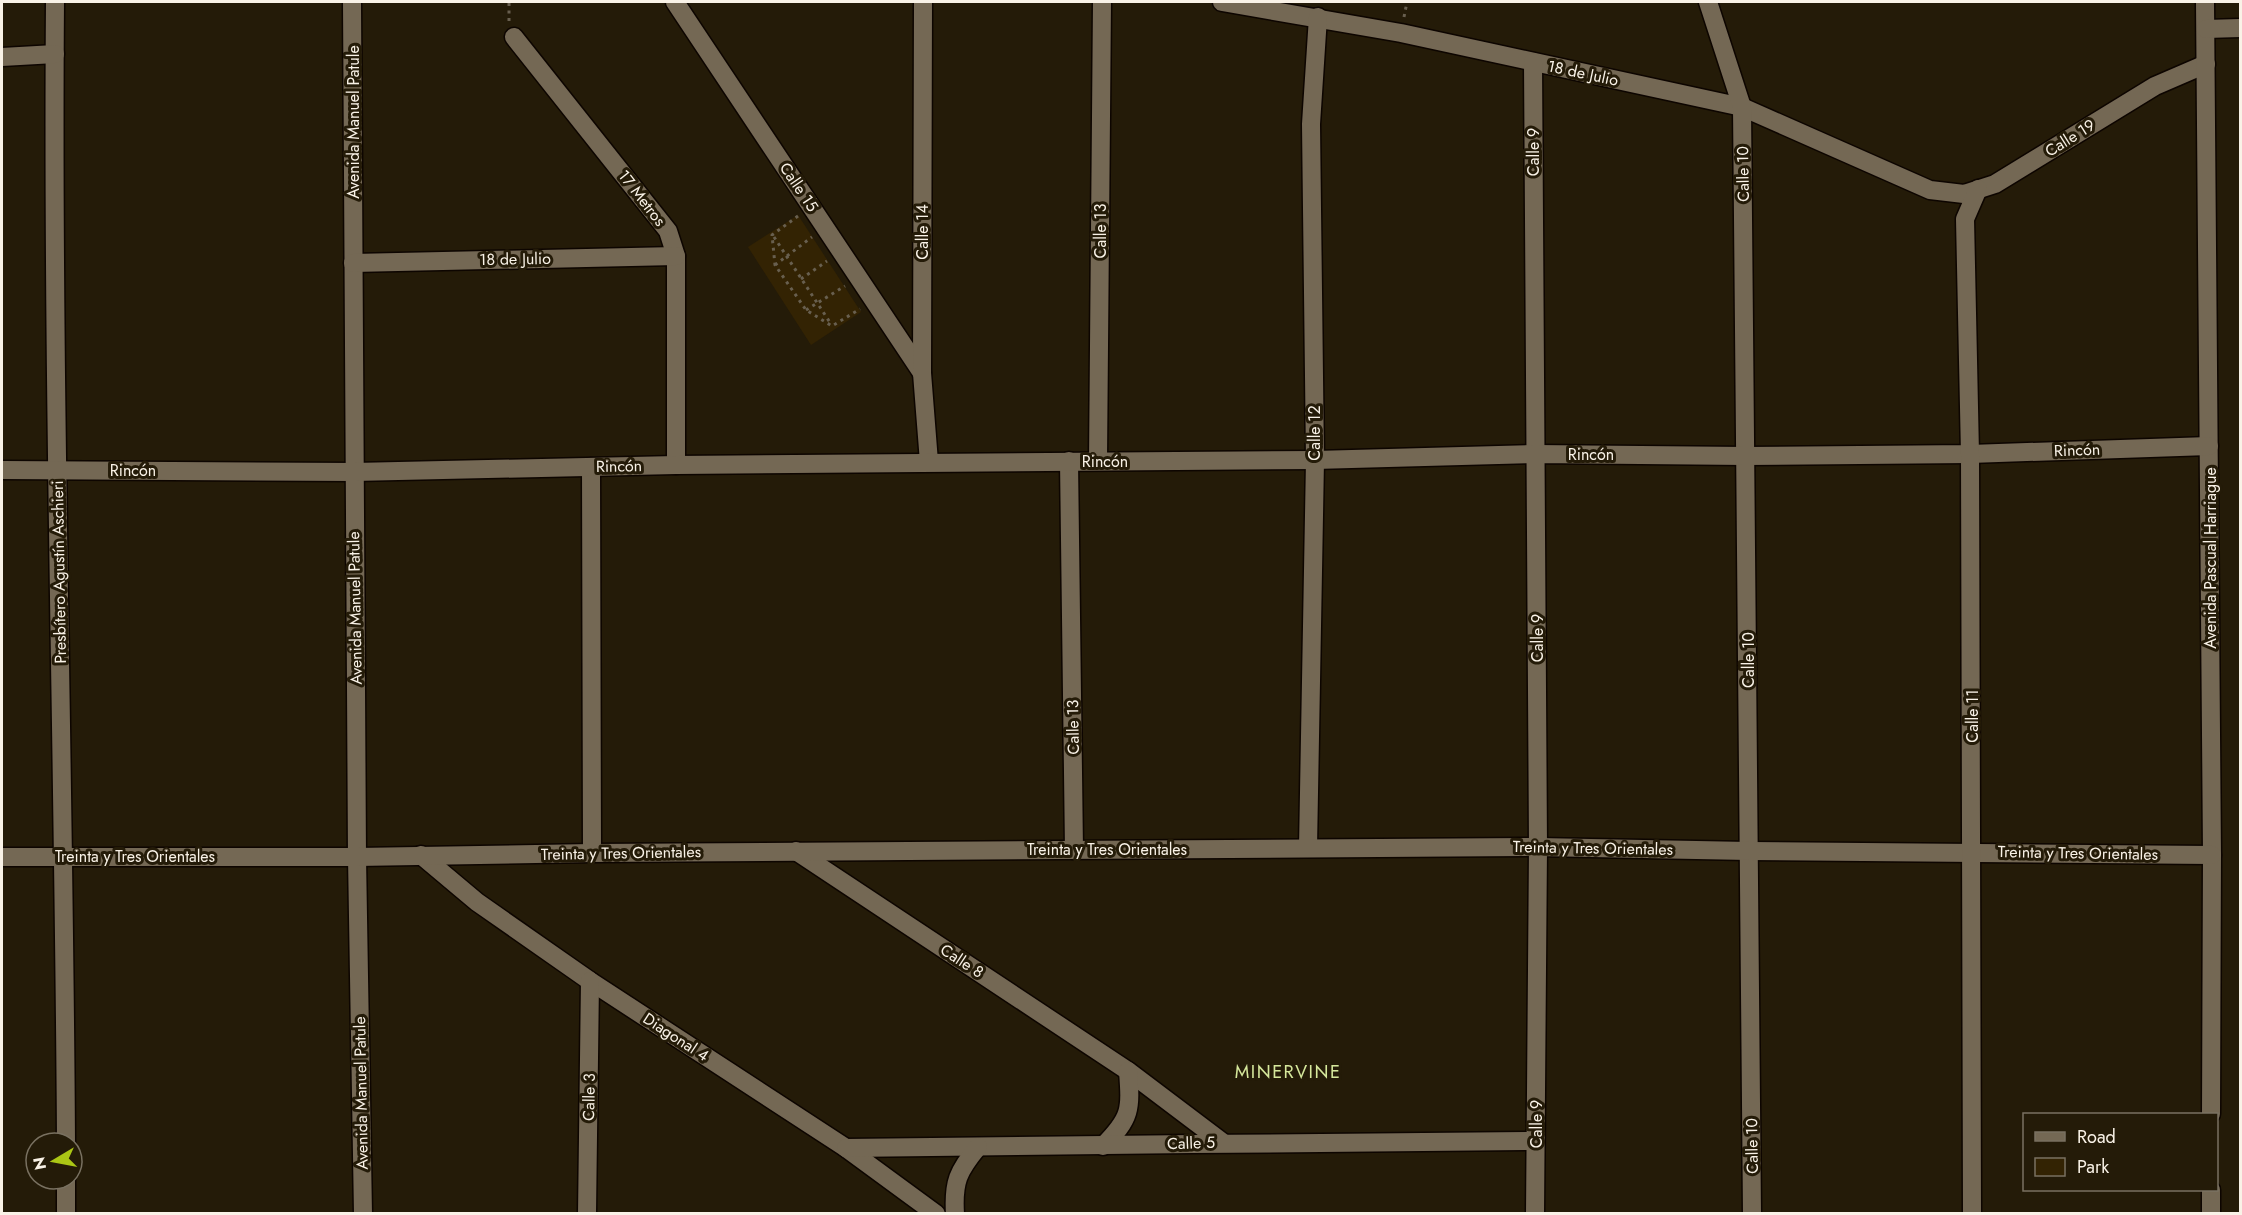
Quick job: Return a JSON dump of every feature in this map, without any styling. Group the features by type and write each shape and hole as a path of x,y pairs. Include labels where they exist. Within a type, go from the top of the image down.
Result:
{"street":[{"name":"Presbítero Agustín Aschieri","path":"55,2 66,1131"},
{"name":"Avenida Manuel Patule","path":"352,2 357,857 363,1214"},
{"name":"Calle 15","path":"675,2 922,373"},
{"name":"Calle 14","path":"922,2 922,373 928,462"},
{"name":"Calle 13","path":"1098,461 1102,2"},
{"name":"18 de Julio","path":"1222,2 1318,17 1742,107 1930,190"},
{"name":"Calle 10","path":"1708,2 1742,107 1752,1214"},
{"name":"Avenida Pascual Harriague","path":"2205,2 2212,855 2211,1113"},
{"name":"Calle 12","path":"1308,848 1315,460 1311,124 1318,17"},
{"path":"2206,29 2241,28"},
{"name":"17 Metros","path":"514,37 668,231 676,256 676,465"},
{"path":"2,57 55,54"},
{"name":"Calle 9","path":"1533,62 1538,847 1535,1214"},
{"name":"Calle 19","path":"1930,190 1964,194 1995,184 2155,86 2206,64"},
{"name":"Calle 11","path":"1972,1214 1973,852 1970,454 1965,219 1978,189"},
{"path":"1949,193 1965,219"},
{"name":"18 de Julio","path":"353,263 676,256"},
{"name":"Rincón","path":"2,470 354,472 676,465 1315,460 1535,454 1746,456 1970,454 2209,446"},
{"name":"Calle 13","path":"1070,461 1074,850"},
{"path":"591,467 592,853"},
{"name":"Treinta y Tres Orientales","path":"2,857 357,857 796,851 1538,847 2212,855"},
{"name":"Calle 8","path":"796,851 1128,1071 1222,1142"},
{"name":"Diagonal 4","path":"421,855 477,902 591,981 846,1148 936,1214"},
{"name":"Calle 3","path":"587,1214 591,981"},
{"path":"1102,1146 1122,1126 1130,1101 1128,1071"},
{"name":"Calle 5","path":"846,1148 1102,1146 1222,1142 1535,1141"},
{"path":"955,1214 954,1192 962,1166 978,1147"},
{"path":"66,1191 66,1214"},
{"path":"2211,1191 2211,1214"}],"path":[{"path":"772,235 812,207"},
{"path":"775,265 825,227"},
{"path":"772,235 832,326"},
{"path":"772,235 775,265 806,310 832,326"},
{"path":"801,279 842,252"},
{"path":"806,310 859,277"},
{"path":"832,326 874,300"}],"green space":[{"path":"798,215 861,312 811,345 748,247"}],"district":[{"name":"MINERVINE","path":"1288,1072"}]}
